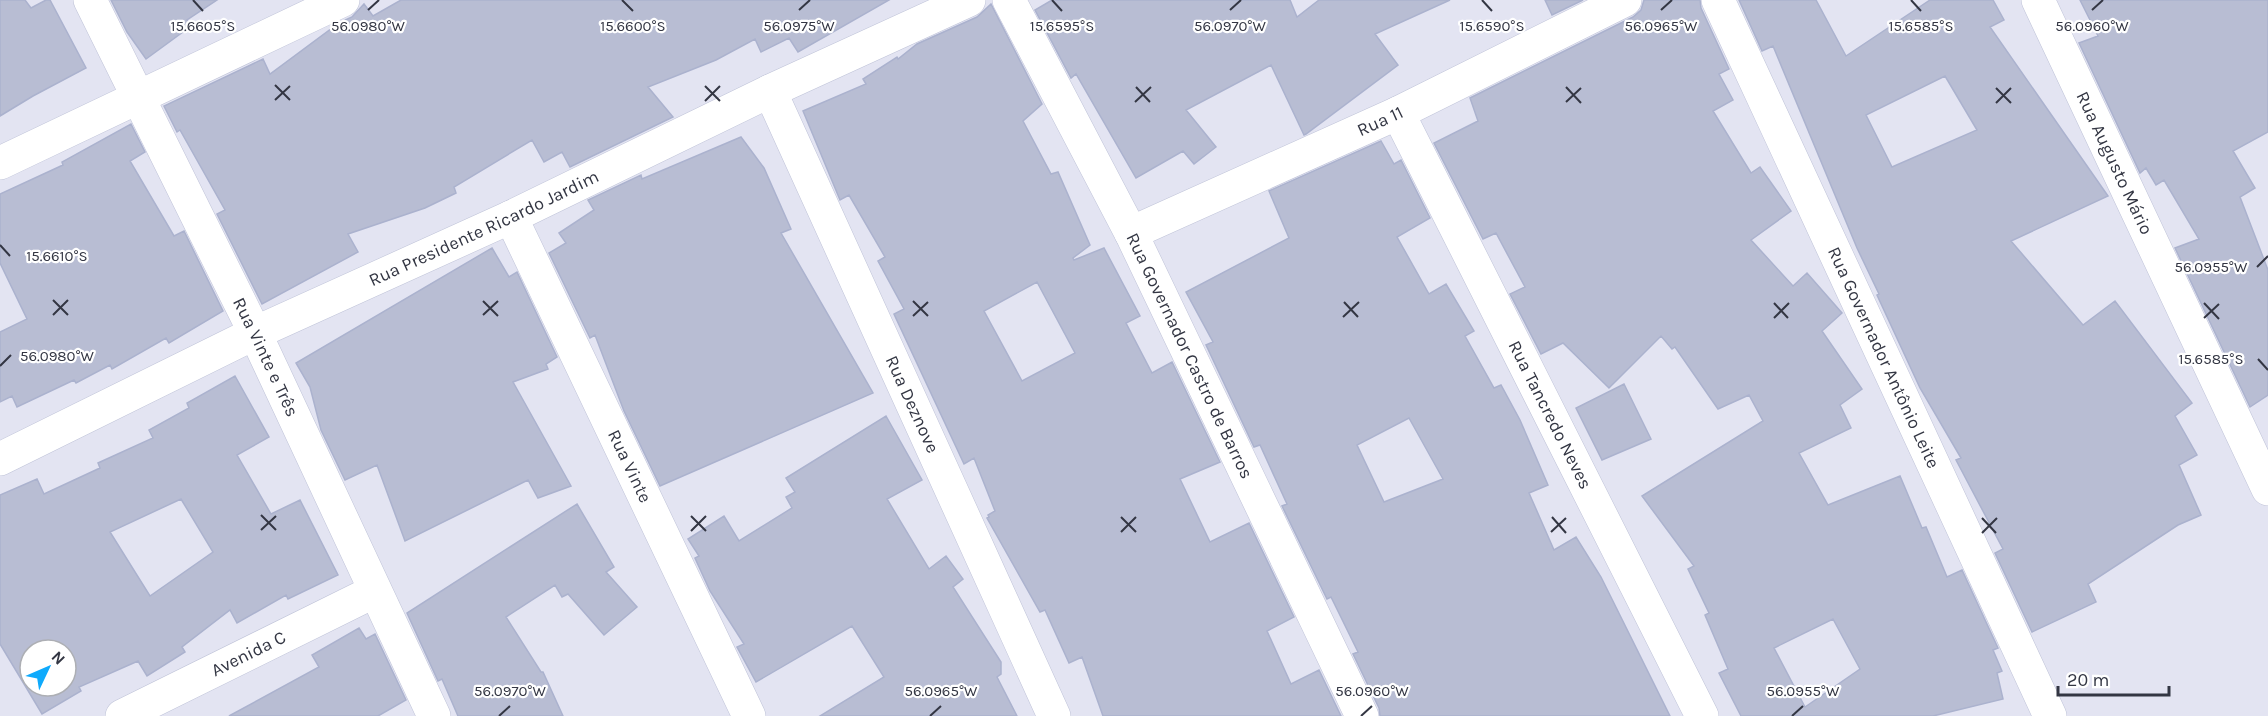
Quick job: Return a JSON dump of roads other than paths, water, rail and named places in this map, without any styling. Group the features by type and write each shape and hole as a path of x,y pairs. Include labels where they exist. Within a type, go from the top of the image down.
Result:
{"street":[{"name":"Rua Vinte e Três","path":"90,0 136,97 255,333 434,716"},
{"path":"0,163 343,0"},
{"name":"Rua Presidente Ricardo Jardim","path":"0,459 255,333 511,217 770,91 969,0"},
{"name":"Rua Governador Castro de Barros","path":"1008,0 1131,233 1362,716"},
{"name":"Rua 11","path":"1131,233 1398,113 1624,0"},
{"name":"Rua Governador Antônio Leite","path":"1718,0 2050,716"},
{"name":"Rua Augusto Mário","path":"2038,0 2268,489"},
{"name":"Rua Deznove","path":"770,91 1054,716"},
{"name":"Rua Tancredo Neves","path":"1398,113 1702,716"},
{"name":"Rua Vinte","path":"511,217 748,716"},
{"name":"Avenida C","path":"122,716 375,591"}]}
